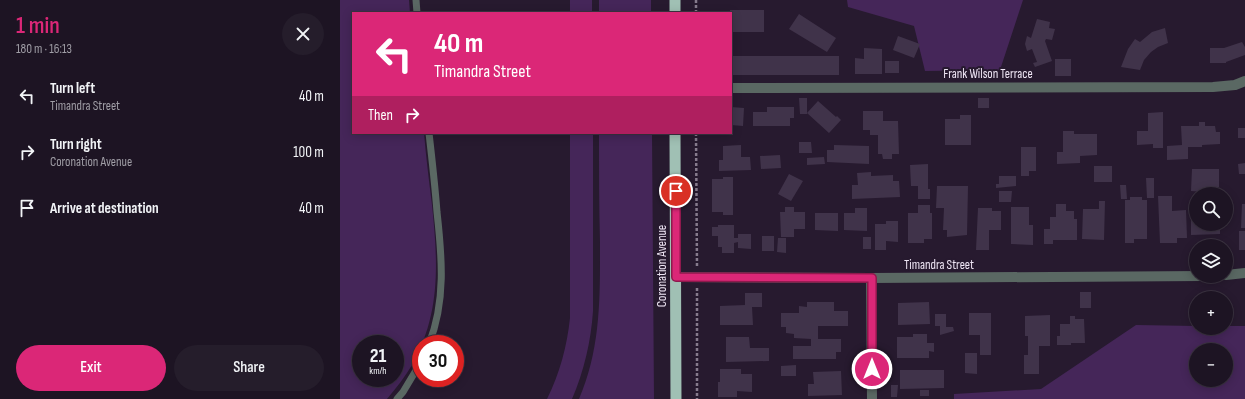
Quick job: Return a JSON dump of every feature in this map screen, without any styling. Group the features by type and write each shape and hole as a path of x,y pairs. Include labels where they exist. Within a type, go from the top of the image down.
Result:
{"highway":[{"path":"675,0 675,12"},
{"name":"Coronation Avenue","path":"675,134 676,399"}],"street":[{"name":"Frank Wilson Terrace","path":"732,88 1213,87 1236,85 1245,81"},
{"path":"1233,275 1245,274"},
{"name":"Timandra Street","path":"676,277 872,278 1189,276"},
{"path":"872,278 872,399"}],"lane":[{"path":"416,0 417,12"},
{"path":"430,134 442,256 442,280 439,310 433,335"},
{"path":"397,399 412,377"}],"path":[{"path":"696,0 696,12"},
{"path":"696,134 697,262"},
{"path":"696,290 697,399"}],"shaded area":[{"path":"340,0 409,0 410,12 352,12 352,134 424,134 432,205 436,267 433,307 425,335 412,335 412,365 404,377 404,335 352,335 352,387 396,387 387,399 340,399"},
{"path":"570,0 592,0 592,12 570,12"},
{"path":"599,0 651,0 651,12 599,12"},
{"path":"847,0 1023,0 1000,70 925,71 914,26 848,7"},
{"path":"570,134 593,134 593,311 591,333 580,378 572,399 547,399 556,379 562,359 570,318"},
{"path":"599,134 652,134 654,399 579,399 592,361 598,322 600,263"},
{"path":"1136,325 1189,326 1189,335 1233,335 1233,326 1245,326 1245,399 954,399 954,394 1041,389"}],"building":[{"path":"730,10 764,10 764,32 732,32 732,12 730,12"},
{"path":"799,14 836,38 827,52 789,29"},
{"path":"1037,19 1050,22 1049,28 1055,29 1052,40 1046,39 1045,41 1052,61 1035,67 1033,63 1037,62 1032,49 1027,51 1025,44 1027,36 1031,38"},
{"path":"1165,28 1168,43 1151,52 1144,60 1140,70 1121,67 1128,49 1135,39 1140,42 1152,32"},
{"path":"898,36 920,44 914,58 893,50"},
{"path":"1242,42 1245,47 1245,55 1226,63 1210,63 1210,48 1224,48"},
{"path":"864,48 882,49 882,74 855,74 855,58 864,59"},
{"path":"732,56 839,56 839,75 732,75"},
{"path":"1055,59 1071,59 1071,76 1055,76"},
{"path":"885,61 899,61 899,73 885,73"},
{"path":"799,98 807,98 807,114 800,114"},
{"path":"978,98 989,98 989,108 978,108"},
{"path":"818,101 841,120 829,133 807,113"},
{"path":"732,107 744,108 743,126 732,125"},
{"path":"767,107 794,107 794,118 790,118 790,126 753,126 753,112 767,112"},
{"path":"863,111 883,111 883,121 898,121 899,154 892,154 892,159 883,159 882,154 878,154 878,135 870,135 870,130 863,130"},
{"path":"1163,112 1163,148 1153,148 1153,144 1137,145 1137,131 1148,131 1148,113"},
{"path":"960,115 971,115 971,145 945,145 945,119 960,119"},
{"path":"1199,122 1205,122 1205,126 1215,126 1216,132 1220,132 1220,144 1202,145 1202,147 1188,147 1188,159 1167,160 1167,146 1182,145 1181,126 1199,126"},
{"path":"1238,128 1245,128 1245,138 1238,138"},
{"path":"1063,131 1074,131 1074,134 1097,134 1097,155 1080,156 1080,163 1057,164 1057,152 1063,152"},
{"path":"799,142 811,142 812,153 799,153"},
{"path":"741,145 741,157 750,157 751,170 719,171 719,160 723,160 723,146"},
{"path":"834,145 869,146 869,164 827,162 827,150 834,150"},
{"path":"1021,147 1036,147 1036,171 1029,171 1029,176 1021,176"},
{"path":"780,155 781,168 761,169 760,156"},
{"path":"824,157 825,164 807,165 807,158"},
{"path":"1245,163 1245,174 1239,174 1238,164"},
{"path":"928,164 928,189 930,189 930,199 918,199 918,186 911,186 910,165"},
{"path":"1094,166 1112,166 1112,182 1094,182"},
{"path":"1192,169 1219,169 1219,187 1191,187"},
{"path":"871,172 871,176 893,175 893,181 899,181 900,197 852,199 852,185 858,185 857,173"},
{"path":"789,174 803,181 791,201 778,194"},
{"path":"999,176 1016,176 1016,186 996,188 996,184 999,184"},
{"path":"723,177 733,177 733,215 723,215 723,212 712,212 712,179 723,179"},
{"path":"1146,178 1154,178 1154,198 1147,198"},
{"path":"1120,185 1126,185 1127,199 1121,199"},
{"path":"937,186 968,186 967,235 947,237 947,230 943,230 944,208 936,208"},
{"path":"999,191 1012,191 1011,202 999,202"},
{"path":"1158,196 1172,196 1172,211 1186,210 1187,238 1177,238 1177,243 1160,243"},
{"path":"1130,197 1142,197 1142,200 1147,200 1147,239 1134,239 1134,243 1125,243 1125,200 1130,200"},
{"path":"1099,201 1105,201 1104,240 1082,239 1083,209 1099,209"},
{"path":"1056,204 1066,204 1066,211 1074,211 1074,219 1077,219 1077,240 1053,240 1053,244 1044,244 1044,229 1050,229 1050,217 1056,217"},
{"path":"1242,204 1245,204 1245,228 1241,228"},
{"path":"918,205 930,205 930,213 932,213 932,239 924,239 924,243 908,243 908,213 918,213"},
{"path":"785,207 794,207 794,212 805,212 805,229 794,229 794,237 781,237 780,212 785,212"},
{"path":"1011,207 1029,207 1029,225 1033,225 1033,245 1011,244"},
{"path":"855,208 867,208 867,231 844,230 844,213 855,213"},
{"path":"978,208 992,208 992,211 1001,211 1001,230 989,230 989,250 976,250"},
{"path":"815,213 838,213 838,231 815,230"},
{"path":"886,221 898,221 898,242 886,241 886,250 875,250 875,224 886,224"},
{"path":"718,225 734,225 734,238 738,238 738,234 751,234 751,249 738,248 738,242 734,243 734,253 722,253 722,247 718,247 718,236 712,236 712,227 718,227"},
{"path":"1191,231 1220,231 1220,234 1191,235"},
{"path":"1239,231 1245,231 1245,250 1239,250"},
{"path":"762,236 774,236 774,251 762,251"},
{"path":"863,237 871,237 871,249 863,249"},
{"path":"778,238 786,238 786,253 777,252"},
{"path":"1080,292 1091,292 1091,308 1080,308"},
{"path":"745,293 762,293 762,307 752,307 753,325 720,325 720,306 745,305"},
{"path":"807,302 834,302 834,311 848,311 848,326 818,326 818,339 841,339 841,352 836,352 836,359 793,359 793,346 811,346 811,339 794,338 794,334 786,333 786,327 781,327 781,313 799,313 799,306 807,307"},
{"path":"929,302 930,324 898,325 898,303"},
{"path":"969,313 991,313 991,355 980,355 980,335 969,335"},
{"path":"935,314 946,314 946,327 953,327 954,331 940,335 940,326 935,326"},
{"path":"1050,315 1050,346 1039,346 1039,374 1024,374 1024,355 1028,355 1028,336 1025,336 1025,316"},
{"path":"1070,316 1075,316 1075,319 1084,319 1085,343 1057,345 1057,336 1060,336 1060,324 1070,324"},
{"path":"913,334 927,334 927,343 934,343 934,352 929,351 929,358 897,358 897,337 913,337"},
{"path":"726,337 749,337 750,348 769,348 769,361 726,362"},
{"path":"965,353 977,353 977,374 965,373"},
{"path":"796,365 796,376 781,376 781,366"},
{"path":"720,369 741,369 741,374 752,374 752,392 737,391 737,397 718,397"},
{"path":"900,370 944,370 944,388 900,389"},
{"path":"841,371 842,395 808,396 808,384 814,384 813,372"},
{"path":"891,385 898,385 897,397 891,397"},
{"path":"920,390 929,390 929,396 920,396"}],"route":[{"path":"676,191 676,277 872,278 872,369"}]}
